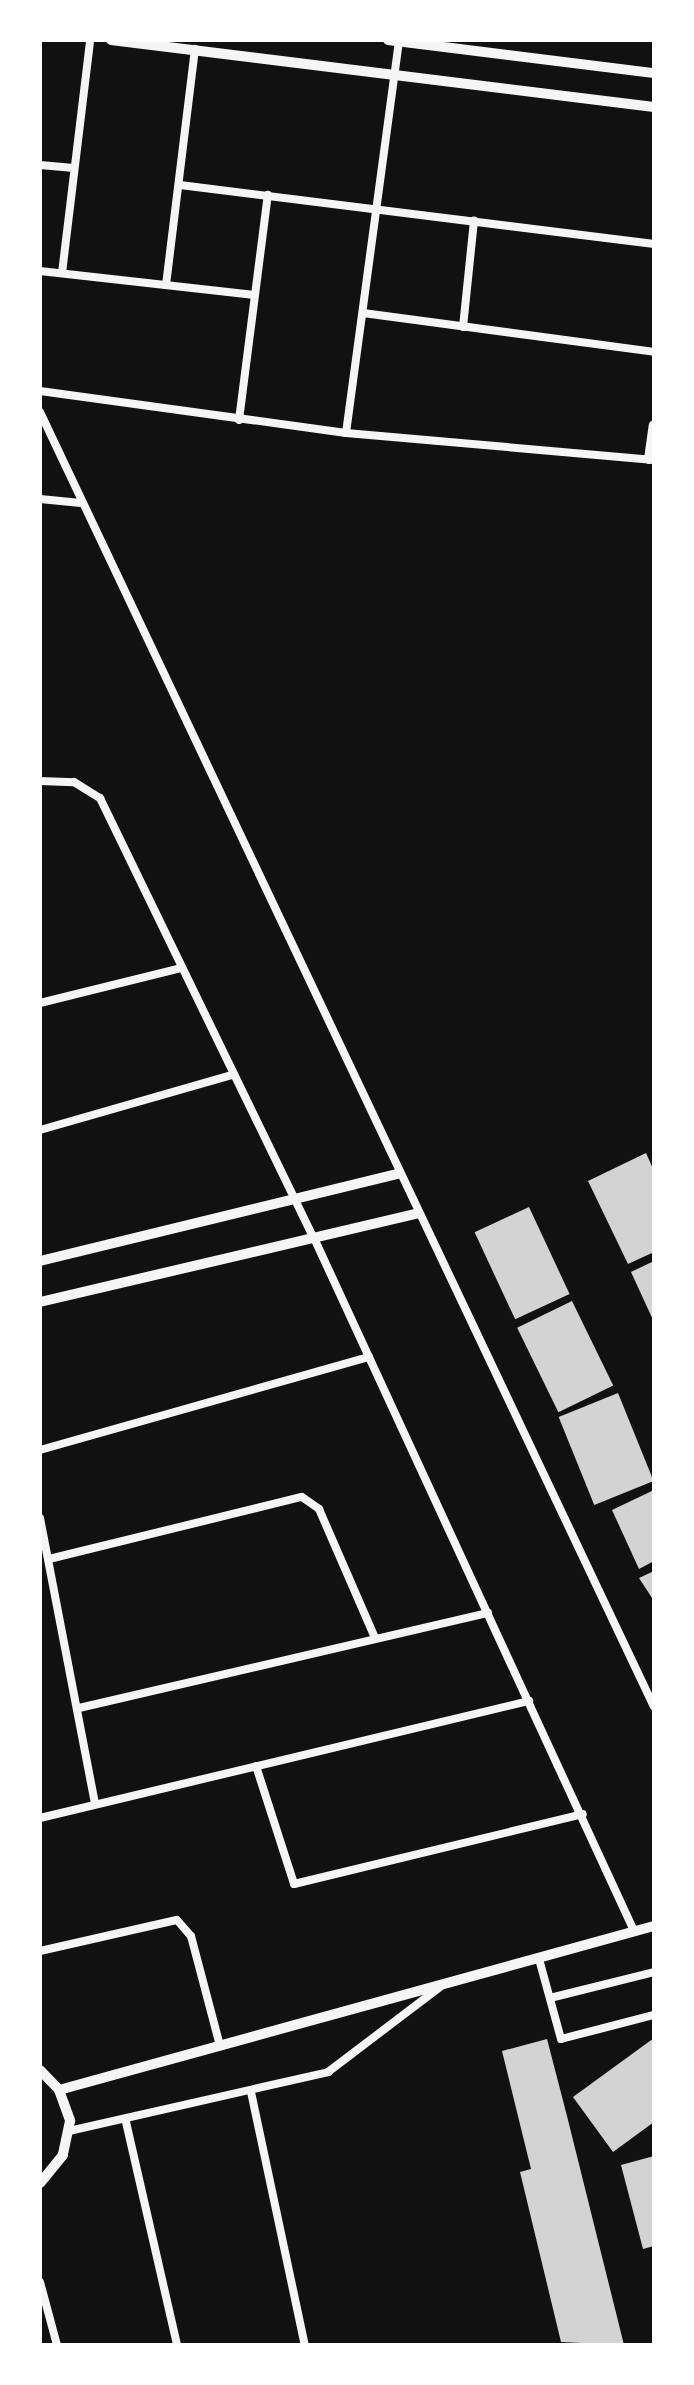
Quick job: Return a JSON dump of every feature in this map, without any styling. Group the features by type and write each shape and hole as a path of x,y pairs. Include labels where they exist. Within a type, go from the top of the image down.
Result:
{"street":[{"path":"62,273 90,40"},
{"path":"111,40 654,107"},
{"path":"346,433 379,209 395,40 654,73"},
{"path":"166,285 195,49"},
{"path":"40,165 74,168"},
{"path":"180,185 654,244"},
{"path":"239,420 268,195"},
{"path":"463,327 474,221"},
{"path":"40,271 255,295"},
{"path":"363,313 654,352"},
{"path":"40,391 346,433 652,460 654,425"},
{"path":"40,412 398,1174 654,1707"},
{"path":"40,499 81,503"},
{"path":"40,781 74,782 100,798 292,1201 314,1238 583,1814 634,1931"},
{"path":"40,1003 181,968"},
{"path":"40,1130 232,1075"},
{"path":"40,1261 398,1174"},
{"path":"40,1302 418,1213"},
{"path":"40,1450 369,1357"},
{"path":"49,1559 302,1497 319,1509 375,1638"},
{"path":"40,1518 79,1708 95,1804"},
{"path":"79,1708 488,1613"},
{"path":"40,1818 529,1701"},
{"path":"256,1766 294,1884 583,1814"},
{"path":"40,1951 177,1920 191,1936 220,2046"},
{"path":"59,2090 654,1926"},
{"path":"539,1959 561,2039 654,2015"},
{"path":"550,1998 654,1972"},
{"path":"69,2131 126,2122 328,2072 440,1987"},
{"path":"40,2070 59,2090 69,2131 63,2155 40,2183"},
{"path":"251,2092 305,2345"},
{"path":"126,2122 177,2345"},
{"path":"40,2282 57,2345"}],"building":[{"path":"646,1153 654,1171 654,1252 628,1264 588,1181"},
{"path":"529,1207 570,1294 515,1319 475,1232"},
{"path":"654,1261 654,1322 631,1272"},
{"path":"572,1301 613,1385 558,1412 517,1328"},
{"path":"618,1393 654,1481 594,1505 559,1417"},
{"path":"654,1490 654,1561 639,1569 612,1510"},
{"path":"654,1571 654,1601 639,1578"},
{"path":"654,2038 654,2122 613,2152 573,2097"},
{"path":"547,2039 624,2345 561,2342 520,2172 531,2169 502,2051"},
{"path":"654,2156 654,2246 643,2249 621,2165"}]}
